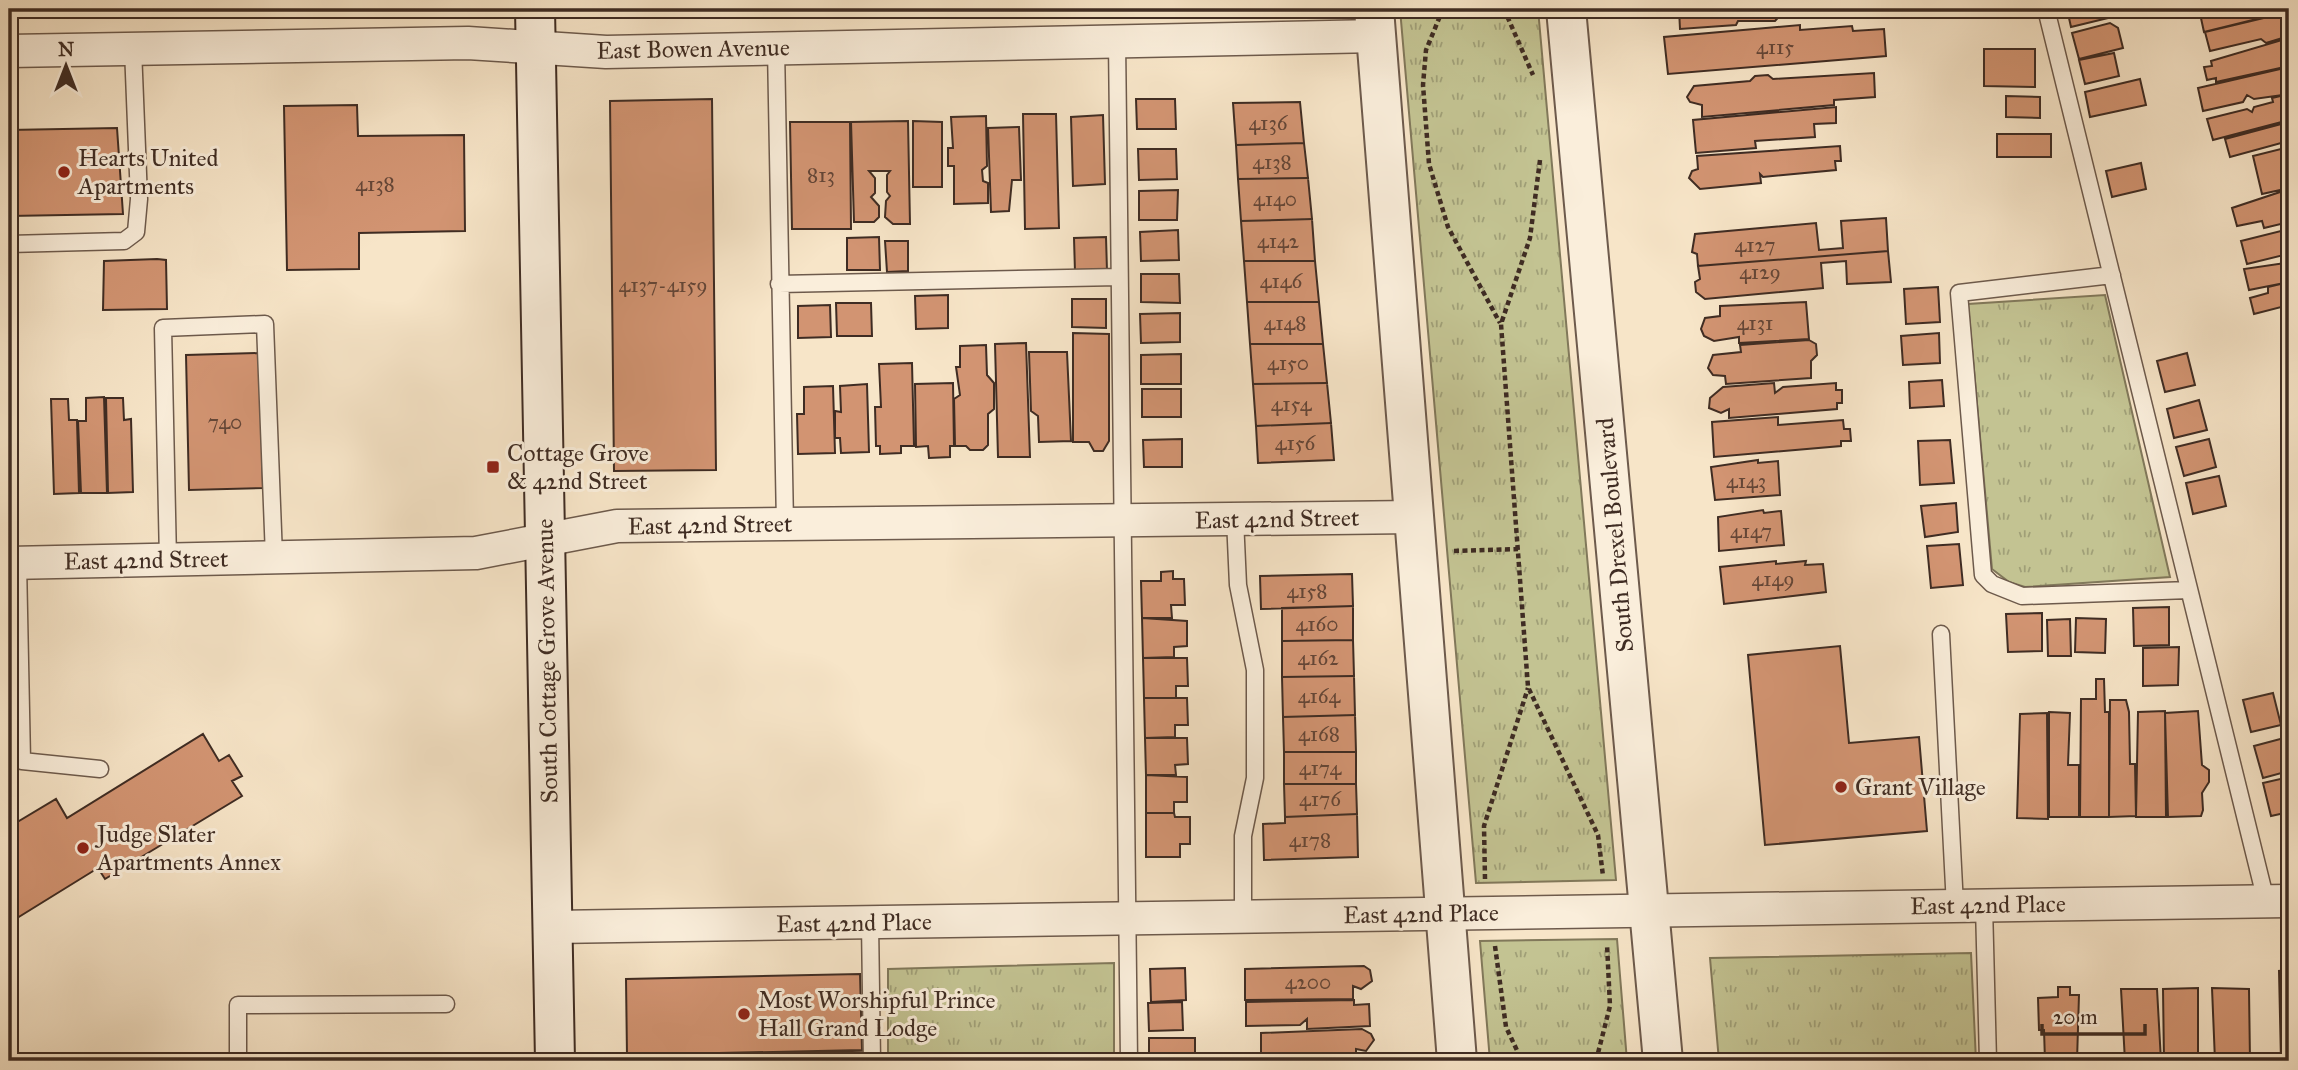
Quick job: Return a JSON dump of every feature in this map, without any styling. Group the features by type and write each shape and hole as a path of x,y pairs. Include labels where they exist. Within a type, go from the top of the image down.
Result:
{"street":[{"name":"South Cottage Grove Avenue","path":"535,9 555,1061"},
{"name":"South Drexel Boulevard","path":"1566,9 1663,1061"},
{"name":"East Bowen Avenue","path":"9,51 468,43 606,52 1117,41 1376,22"},
{"path":"1376,22 1457,1061"},
{"name":"East 42nd Street","path":"13,563 476,553 618,526 1414,517"},
{"name":"East 42nd Place","path":"553,928 2278,901"}],"lane":[{"path":"2046,9 2189,590 2278,901"},
{"path":"1117,41 1129,1061"},
{"path":"776,48 785,524"},
{"path":"9,244 124,241 136,232 139,200 133,49"},
{"path":"2112,275 1959,293 1983,575 1992,584 2022,596 2189,590"},
{"path":"779,284 1119,277"},
{"path":"168,560 163,328 265,324 274,557"},
{"path":"1235,519 1238,585 1255,670 1255,778 1243,836 1243,917"},
{"path":"13,563 22,761 100,769"},
{"path":"1941,634 1988,1061"},
{"path":"870,923 872,1061"},
{"path":"238,1061 238,1005 446,1004"}],"path":[{"path":"1443,9 1426,50 1423,85 1429,164 1448,227 1501,324"},
{"path":"1504,9 1534,77"},
{"path":"1541,148 1540,175 1530,239 1501,324 1528,687 1598,835 1603,876"},
{"path":"1454,551 1518,549"},
{"path":"1485,880 1485,826 1528,687"},
{"path":"1596,1061 1610,1006 1606,937"},
{"path":"1494,942 1506,1027 1522,1061"}],"green space":[{"path":"1400,9 1538,9 1616,880 1476,883"},
{"path":"2105,295 2170,577 2025,587 2009,582 1992,569 1968,304"},
{"path":"1617,939 1627,1061 1490,1061 1480,941"},
{"path":"1971,953 1976,1061 1719,1061 1710,958"},
{"path":"1114,963 1114,1061 888,1061 888,969"}],"building":[{"path":"1679,9 1786,9 1775,21 1738,21 1736,25 1680,29"},
{"path":"2067,9 2105,9 2108,18 2071,27"},
{"path":"2199,9 2289,9 2289,11 2204,32"},
{"path":"2289,12 2289,36 2266,43 2261,39 2210,51 2205,32"},
{"path":"2110,23 2118,28 2123,48 2079,59 2072,33"},
{"path":"1800,25 1800,30 1852,26 1853,31 1884,29 1886,56 1668,74 1664,37"},
{"path":"2289,38 2289,66 2216,82 2216,78 2207,80 2204,67 2212,66 2211,61"},
{"path":"1984,49 2035,49 2035,87 1984,86"},
{"path":"2114,53 2119,76 2085,84 2079,60"},
{"path":"2289,67 2289,94 2254,99 2247,95 2243,102 2203,111 2198,88"},
{"path":"1874,73 1875,97 1834,100 1834,105 1702,117 1702,105 1690,102 1687,97 1694,86 1750,81 1755,76 1768,75 1773,79"},
{"path":"2140,79 2146,105 2090,117 2085,92"},
{"path":"2289,94 2289,120 2213,140 2207,119 2247,109 2252,112 2254,107 2273,102 2272,98"},
{"path":"2006,96 2040,97 2040,118 2006,117"},
{"path":"712,99 716,470 614,471 610,101"},
{"path":"1136,99 1175,99 1176,129 1137,129"},
{"path":"1300,102 1304,143 1236,145 1233,103"},
{"path":"357,105 358,136 464,135 465,231 359,233 359,269 287,270 284,106"},
{"path":"1836,107 1836,123 1814,124 1815,137 1755,141 1756,148 1696,153 1693,120"},
{"path":"1023,114 1056,114 1059,228 1025,229"},
{"path":"1103,115 1105,184 1073,186 1071,117"},
{"path":"986,116 987,166 982,170 983,181 988,183 988,203 954,204 954,166 948,166 948,148 953,148 951,117"},
{"path":"908,121 910,224 893,224 885,217 886,201 890,196 887,192 887,175 890,171 869,171 875,178 875,193 871,197 879,206 879,217 874,222 854,222 851,122"},
{"path":"913,121 942,122 942,187 913,187"},
{"path":"790,122 850,122 851,229 792,229"},
{"path":"2289,122 2289,145 2281,143 2230,157 2225,139"},
{"path":"1019,127 1021,180 1012,180 1009,211 991,212 988,128"},
{"name":"Hearts United Apartments","path":"117,128 123,214 9,216 9,130"},
{"path":"1997,134 2051,134 2051,157 1997,157"},
{"path":"1304,143 1308,178 1238,179 1236,145"},
{"path":"1840,146 1841,161 1835,161 1836,170 1763,177 1760,174 1761,183 1700,189 1689,178 1692,171 1698,169 1697,156"},
{"path":"2289,147 2289,188 2262,194 2253,156"},
{"path":"1138,149 1176,149 1177,179 1139,180"},
{"path":"2141,163 2146,189 2112,197 2106,171"},
{"path":"1308,178 1312,219 1241,221 1238,179"},
{"path":"2289,189 2289,222 2264,228 2262,221 2237,226 2232,208"},
{"path":"1178,190 1177,220 1139,220 1139,191"},
{"path":"1886,218 1888,251 1698,266 1697,254 1692,252 1695,234 1816,223 1819,250 1843,248 1841,221"},
{"path":"1312,219 1315,261 1244,261 1241,221"},
{"path":"2289,229 2289,250 2287,248 2284,255 2247,264 2241,241"},
{"path":"1178,230 1179,260 1141,261 1140,232"},
{"path":"879,237 880,270 847,270 847,238"},
{"path":"1106,237 1107,271 1075,272 1074,238"},
{"path":"885,241 908,241 908,271 887,272"},
{"path":"1888,251 1891,282 1847,284 1846,261 1821,263 1823,288 1705,299 1696,292 1695,282 1700,279 1698,266"},
{"path":"166,260 167,309 103,310 104,261"},
{"path":"1244,261 1315,261 1319,302 1247,302"},
{"path":"2289,264 2289,282 2249,290 2244,269"},
{"path":"1141,274 1179,274 1180,303 1141,302"},
{"path":"2289,282 2289,305 2254,314 2250,298 2268,293 2268,287"},
{"path":"1938,287 1940,322 1906,324 1904,289"},
{"path":"948,295 948,328 916,329 915,296"},
{"path":"1072,299 1106,299 1106,328 1072,327"},
{"path":"1247,302 1319,302 1323,344 1250,344"},
{"path":"1806,302 1809,339 1739,343 1739,337 1714,341 1704,336 1701,329 1705,318 1720,316 1720,306"},
{"path":"836,303 871,303 872,336 837,336"},
{"path":"830,305 831,337 798,338 798,306"},
{"path":"1180,313 1180,342 1141,343 1140,314"},
{"path":"1073,333 1109,334 1109,441 1103,451 1094,451 1089,442 1073,442"},
{"path":"1939,333 1940,363 1903,365 1901,336"},
{"path":"1809,340 1816,344 1817,355 1811,361 1811,378 1726,384 1725,376 1713,375 1708,368 1713,355 1741,352 1740,345"},
{"path":"1026,343 1030,457 998,457 995,344"},
{"path":"1250,344 1323,344 1327,383 1253,384"},
{"path":"986,345 987,375 994,383 994,409 988,414 988,445 983,450 970,450 966,446 955,446 954,399 960,395 956,367 960,367 960,346"},
{"path":"1029,352 1067,352 1071,441 1039,442 1038,416 1031,411"},
{"path":"260,353 263,488 189,490 186,355"},
{"path":"2187,353 2195,385 2165,392 2157,361"},
{"path":"1181,354 1181,384 1141,384 1141,355"},
{"path":"912,363 914,446 901,446 901,453 880,454 880,446 876,446 875,407 881,407 879,364"},
{"path":"1942,380 1944,406 1910,408 1909,382"},
{"path":"953,383 954,446 950,446 950,457 929,458 928,446 916,447 915,384"},
{"path":"1327,383 1331,423 1256,426 1253,384"},
{"path":"1774,383 1775,393 1783,387 1836,383 1836,390 1842,390 1842,403 1837,403 1837,409 1729,418 1729,409 1721,413 1709,408 1710,398 1723,387"},
{"path":"867,384 869,452 841,453 840,438 835,438 835,411 841,412 840,386"},
{"path":"833,386 835,453 798,454 797,414 804,414 804,387"},
{"path":"1142,389 1181,389 1181,417 1142,417"},
{"path":"104,397 107,493 81,493 78,421 86,421 86,398"},
{"path":"106,398 123,398 124,420 131,419 133,492 108,493"},
{"path":"51,399 68,399 69,420 77,420 79,493 54,494"},
{"path":"2199,400 2207,430 2174,438 2167,409"},
{"path":"1778,417 1778,425 1843,420 1844,429 1850,429 1851,441 1841,441 1841,446 1714,457 1712,422"},
{"path":"1331,423 1334,460 1258,463 1256,426"},
{"path":"1182,439 1182,467 1144,467 1143,440"},
{"path":"2209,439 2216,467 2184,476 2176,447"},
{"path":"1950,440 1954,483 1920,485 1918,441"},
{"path":"1758,460 1758,463 1778,461 1780,495 1715,500 1711,467"},
{"path":"2219,476 2226,506 2193,514 2186,483"},
{"path":"1956,503 1958,532 1925,537 1921,506"},
{"path":"1763,510 1764,513 1781,511 1784,545 1719,551 1718,517"},
{"path":"1959,544 1963,585 1931,588 1927,546"},
{"path":"1776,561 1776,564 1806,561 1805,565 1823,564 1826,592 1724,604 1720,567"},
{"path":"1173,571 1173,579 1184,579 1185,605 1171,605 1172,618 1142,618 1141,581 1161,581 1161,572"},
{"path":"1352,574 1353,606 1261,609 1260,576"},
{"path":"1353,606 1353,640 1282,641 1282,608"},
{"path":"2169,607 2169,645 2134,646 2133,608"},
{"path":"2042,613 2042,651 2008,652 2006,614"},
{"path":"1142,618 1187,621 1187,646 1174,647 1174,657 1143,658"},
{"path":"2076,618 2106,619 2105,653 2075,652"},
{"path":"2070,619 2071,656 2048,656 2047,620"},
{"path":"1353,640 1354,676 1282,677 1282,641"},
{"name":"Grant Village","path":"1840,646 1849,743 1919,737 1927,831 1765,845 1748,655"},
{"path":"2179,647 2178,685 2143,686 2143,648"},
{"path":"1143,658 1187,658 1188,686 1176,686 1176,698 1144,698"},
{"path":"1354,676 1355,715 1283,717 1282,677"},
{"path":"2096,679 2104,679 2105,712 2109,712 2109,817 2080,817 2081,699 2096,699"},
{"path":"2273,693 2281,725 2251,732 2243,700"},
{"path":"1144,698 1187,698 1188,725 1175,725 1175,737 1145,738"},
{"path":"2110,700 2126,700 2129,712 2130,764 2135,764 2136,816 2109,817"},
{"path":"2165,711 2166,817 2136,817 2138,712"},
{"path":"2198,711 2202,765 2209,770 2209,782 2202,793 2203,810 2201,816 2168,817 2165,713"},
{"path":"2049,712 2070,713 2068,765 2079,765 2079,817 2049,817"},
{"path":"2047,713 2048,819 2017,818 2020,714"},
{"path":"1355,715 1356,752 1284,752 1283,717"},
{"name":"Judge Slater Apartments Annex","path":"203,734 219,761 229,755 242,776 232,781 242,796 105,879 98,868 9,923 9,827 56,799 67,818"},
{"path":"1145,738 1187,738 1188,764 1175,765 1176,775 1146,775"},
{"path":"2284,738 2289,771 2263,778 2254,746"},
{"path":"1284,752 1356,752 1356,784 1284,784"},
{"path":"1146,775 1187,777 1187,802 1174,802 1174,813 1146,813"},
{"path":"2289,777 2289,812 2271,816 2263,783"},
{"path":"1284,784 1356,784 1357,814 1285,817"},
{"path":"1146,813 1174,813 1175,817 1190,817 1190,844 1180,844 1180,857 1146,857"},
{"path":"1357,814 1358,857 1264,860 1263,824 1285,823 1285,817"},
{"path":"1364,966 1370,970 1372,981 1361,989 1353,986 1353,999 1245,1000 1245,969"},
{"path":"1185,968 1186,1000 1151,1002 1150,969"},
{"path":"2289,970 2289,1061 2281,1061 2279,971"},
{"name":"Most Worshipful Prince Hall Grand Lodge","path":"860,974 862,1050 627,1055 626,979"},
{"path":"2058,987 2070,987 2070,995 2079,995 2077,1061 2045,1061 2044,1030 2039,1030 2038,998 2058,997"},
{"path":"2198,988 2198,1061 2164,1061 2163,989"},
{"path":"2212,988 2249,989 2250,1061 2215,1061"},
{"path":"2121,989 2157,989 2161,1061 2125,1061"},
{"path":"1354,1000 1354,1005 1369,1004 1370,1026 1307,1029 1307,1019 1300,1025 1246,1026 1246,1002"},
{"path":"1182,1002 1183,1030 1149,1031 1148,1003"},
{"path":"1362,1029 1371,1034 1374,1040 1366,1051 1356,1049 1356,1058 1261,1061 1261,1033"},
{"path":"1149,1038 1195,1038 1195,1061 1149,1061"},
{"path":"862,1052 862,1061 758,1061 758,1054"},
{"path":"627,1056 691,1056 699,1060 725,1061 628,1061"}],"place":[{"name":"Hearts United Apartments","path":"64,172"},
{"name":"Cottage Grove & 42nd Street","path":"493,467"},
{"name":"Grant Village","path":"1841,787"},
{"name":"Judge Slater Apartments Annex","path":"83,848"},
{"name":"Most Worshipful Prince Hall Grand Lodge","path":"744,1014"}]}
